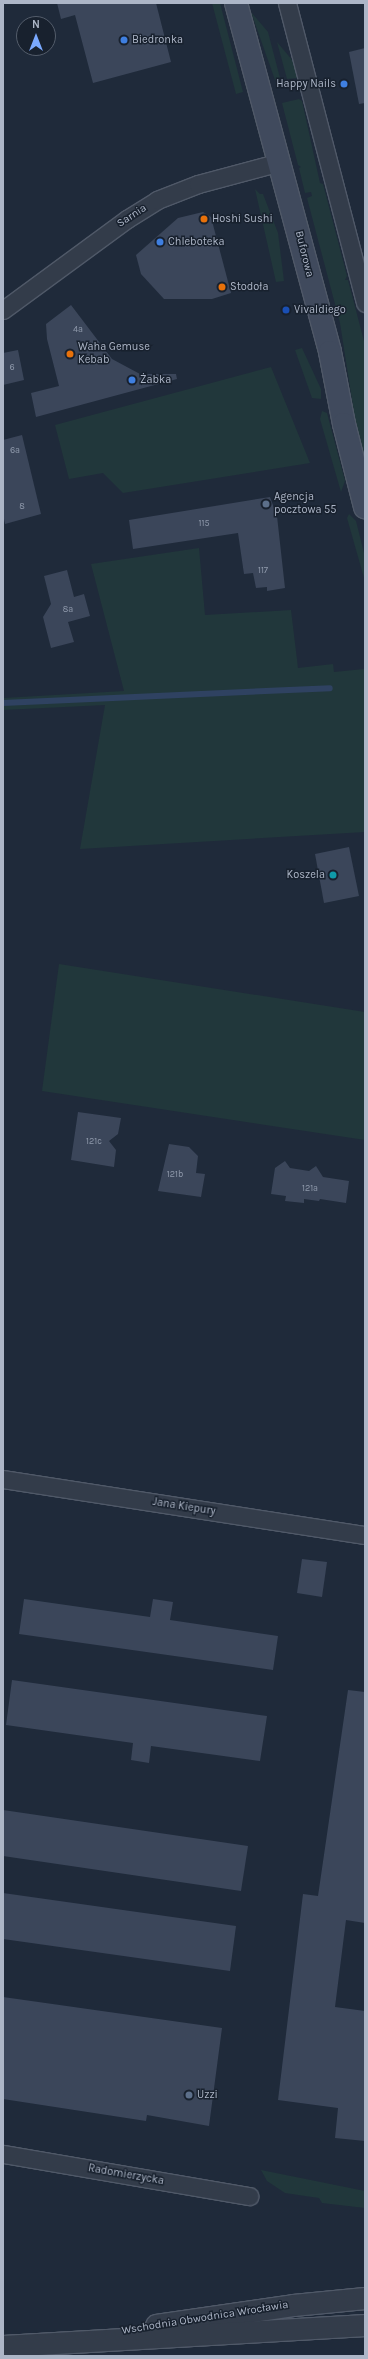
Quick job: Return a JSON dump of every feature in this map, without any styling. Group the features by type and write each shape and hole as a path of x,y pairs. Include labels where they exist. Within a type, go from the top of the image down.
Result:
{"main road":[{"name":"Buforowa","path":"236,3 330,352 344,424 365,507"}],"street":[{"path":"287,3 365,303"},
{"name":"Sarnia","path":"3,310 127,219 157,200 198,184 280,162"},
{"name":"Jana Kiepury","path":"3,1479 365,1535"},
{"name":"Radomierzycka","path":"3,2154 249,2196"},
{"name":"Wschodnia Obwodnica Wrocławia","path":"44,2342 293,2305 365,2298"},
{"name":"Wschodnia Obwodnica Wrocławia","path":"3,2346 44,2342 365,2325"}],"green space":[{"path":"212,3 220,3 243,92 236,94"},
{"path":"251,12 268,32 280,78 275,80"},
{"path":"277,42 293,61 298,78 287,79"},
{"path":"299,99 302,101 320,183 323,184 347,276 345,280 348,280 365,345 365,457 355,419 340,323 307,198 312,196 311,192 305,193 299,168 301,167 298,165 282,103"},
{"path":"255,189 260,194 263,194 278,233 284,281 276,282"},
{"path":"302,348 321,389 321,399 312,398 295,350"},
{"path":"271,367 310,463 123,493 103,473 69,479 55,425"},
{"path":"322,411 327,413 345,481 341,492 320,419"},
{"path":"349,514 356,521 365,557 364,578 347,518"},
{"path":"199,548 205,615 291,610 298,668 333,664 334,672 364,669 365,832 80,849 105,705 3,710 3,698 124,691 91,564"},
{"path":"59,964 365,1012 365,1140 42,1091"},
{"path":"261,2170 365,2191 365,2208 322,2203 319,2198 285,2193 267,2181"}],"building":[{"name":"Biedronka","path":"57,3 156,3 171,62 93,83 75,15 61,19"},
{"path":"365,48 365,103 359,104 349,52"},
{"path":"203,212 211,217 231,293 212,299 164,299 141,274 136,255 178,218"},
{"path":"71,305 112,359 140,374 176,374 177,379 36,417 31,393 59,386 47,339 46,324"},
{"path":"18,350 24,380 3,385 3,353"},
{"path":"22,435 41,514 5,524 3,514 3,440"},
{"path":"270,497 277,516 285,588 267,591 267,587 256,588 253,573 244,574 238,533 133,549 129,520"},
{"path":"67,570 74,597 84,594 90,616 68,622 74,642 51,648 43,617 51,604 44,576"},
{"name":"Koszela","path":"349,847 359,896 324,903 315,854"},
{"path":"78,1112 121,1118 118,1134 109,1141 116,1150 114,1167 71,1160"},
{"path":"169,1144 189,1147 198,1156 196,1173 205,1174 201,1197 158,1191"},
{"path":"285,1161 290,1168 309,1171 316,1166 323,1177 349,1181 346,1203 320,1199 319,1201 304,1199 304,1203 285,1201 286,1196 271,1194 275,1168"},
{"path":"302,1559 327,1562 322,1597 297,1593"},
{"path":"24,1599 150,1617 153,1599 173,1602 170,1620 278,1636 273,1670 19,1634"},
{"path":"12,1680 267,1716 260,1761 151,1746 149,1763 131,1760 133,1743 6,1725"},
{"path":"348,1690 365,1692 365,1923 346,1920 335,2007 365,2011 365,2141 335,2138 338,2108 278,2100 303,1894 318,1896"},
{"path":"3,1810 248,1846 241,1891 3,1856"},
{"path":"3,1893 236,1926 230,1971 3,1939"},
{"path":"3,1997 222,2028 209,2126 147,2115 146,2121 3,2099"}],"waterway":[{"path":"3,703 330,688"}],"place":[{"name":"Biedronka","path":"124,40"},
{"name":"Happy Nails","path":"344,84"},
{"name":"Hoshi Sushi","path":"204,219"},
{"name":"Chleboteka","path":"160,242"},
{"name":"Stodoła","path":"222,287"},
{"name":"Vivaldiego","path":"286,310"},
{"name":"Waha Gemuse Kebab","path":"70,354"},
{"name":"Żabka","path":"132,380"},
{"name":"Agencja pocztowa 55","path":"266,504"},
{"name":"Koszela","path":"333,875"},
{"name":"Uzzi","path":"189,2095"}]}
